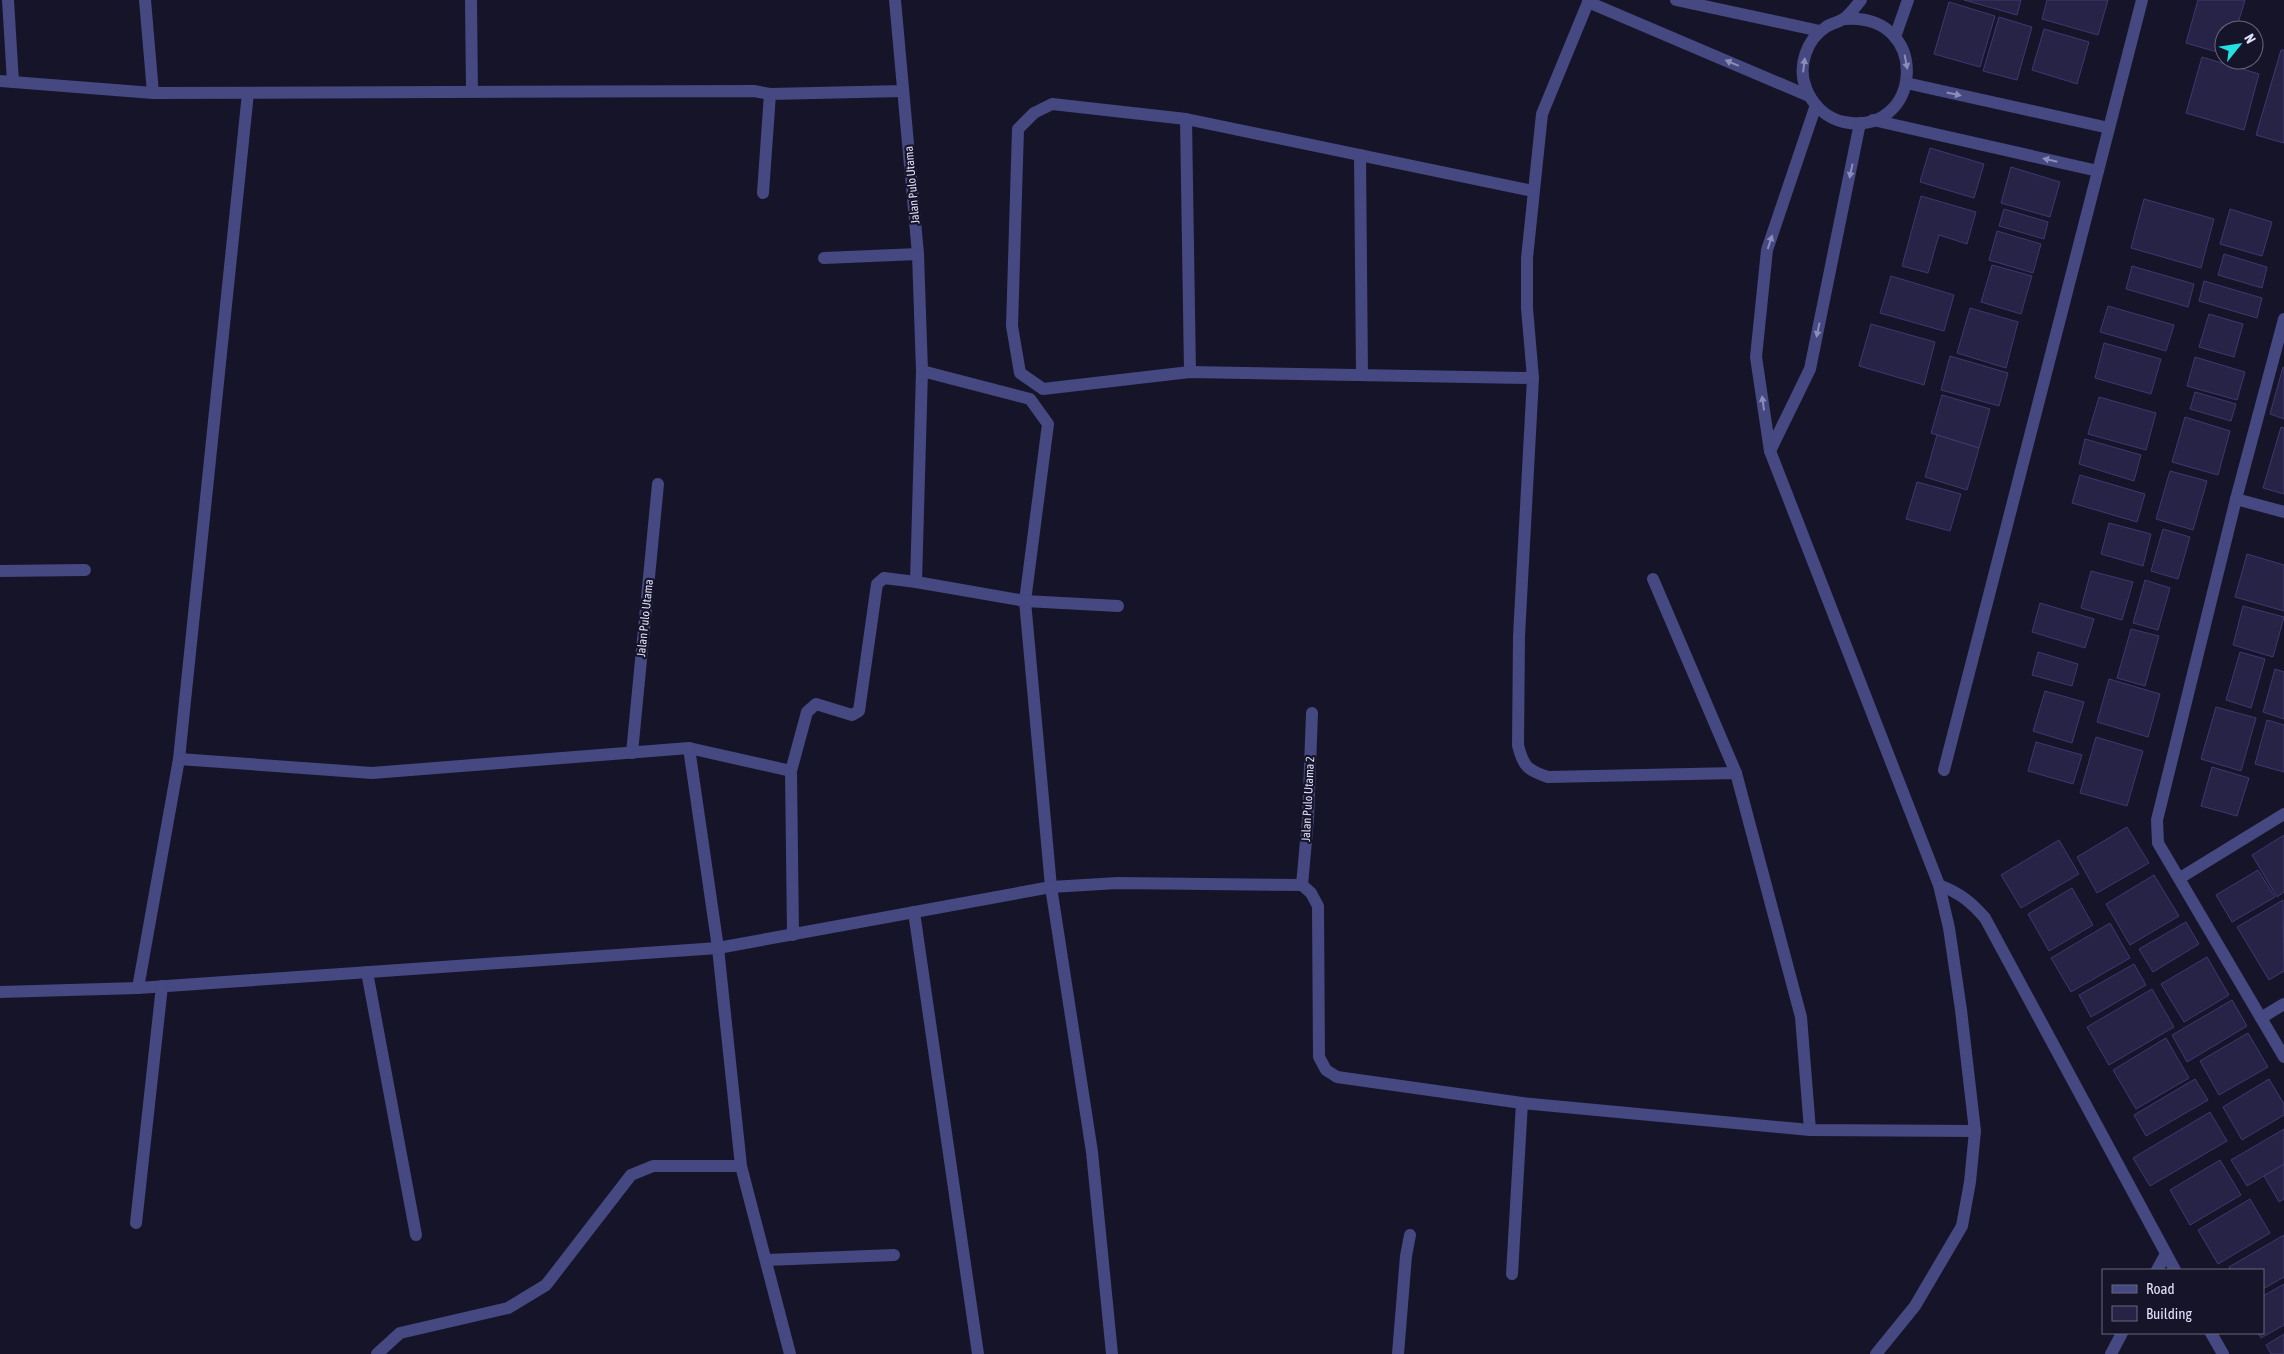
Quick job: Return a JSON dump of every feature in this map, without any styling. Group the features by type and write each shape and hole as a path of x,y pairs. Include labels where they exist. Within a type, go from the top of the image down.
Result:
{"street":[{"path":"8,0 13,82"},
{"path":"145,0 153,93"},
{"path":"471,0 472,92"},
{"name":"Jalan Pulo Utama","path":"895,0 918,254 922,371 916,582"},
{"path":"1676,0 1820,31"},
{"path":"1861,0 1845,19 1820,31 1813,40 1804,61 1802,73 1812,101 1767,250 1756,357 1770,451 1939,885 1949,928 1961,1010 1975,1131 1970,1182 1962,1226 1915,1306 1876,1354"},
{"path":"1895,36 1908,0"},
{"path":"1944,770 2142,0"},
{"path":"1736,773 1548,777 1532,772 1522,761 1518,745 1519,636 1533,378 1527,308 1526,258 1542,114 1588,1 1812,101 1831,118 1840,122 1867,122 2098,171"},
{"path":"1845,19 1867,19 1887,29 1895,36 1902,47 1906,59 1906,83 1898,102 1882,116 1867,122"},
{"path":"0,81 153,93 754,91 770,94 904,91"},
{"path":"1906,83 2109,128"},
{"path":"138,988 179,759 248,93"},
{"path":"763,193 770,94"},
{"path":"1533,191 1186,119 1052,104 1034,113 1018,129 1012,326 1020,373 1044,389 1190,372 1533,378"},
{"path":"1186,119 1190,372"},
{"path":"1770,451 1810,369 1867,122"},
{"path":"1360,155 1362,375"},
{"path":"824,258 918,254"},
{"path":"2284,319 2280,346 2236,499 2157,820 2158,843 2284,1056"},
{"path":"922,371 1030,399 1048,424 1025,601 1051,887 1092,1152 1112,1354"},
{"name":"Jalan Pulo Utama","path":"632,753 658,484"},
{"path":"2236,499 2284,512"},
{"path":"0,571 85,570"},
{"path":"793,934 791,771 810,707 816,704 852,715 858,711 877,584 884,578 1025,601 1118,606"},
{"path":"1653,579 1736,773 1801,1017 1810,1130"},
{"name":"Jalan Pulo Utama 2","path":"1302,885 1308,819 1312,713"},
{"path":"179,759 372,772 689,748 791,771"},
{"path":"689,748 718,948 741,1166 790,1354"},
{"path":"2180,878 2284,814"},
{"path":"0,992 138,988 718,948 1051,887 1118,883 1302,885 1311,894 1318,906 1319,1057 1326,1070 1337,1077 1522,1103 1810,1130 1975,1131"},
{"path":"1939,885 1958,892 1971,901 1985,918 2174,1269"},
{"path":"914,912 978,1354"},
{"path":"367,972 416,1235"},
{"path":"136,1223 162,986"},
{"path":"2261,1018 2284,1004"},
{"path":"1512,1274 1522,1103"},
{"path":"377,1354 400,1333 508,1308 546,1285 631,1175 653,1166 741,1166"},
{"path":"1398,1354 1406,1256 1410,1235"},
{"path":"2158,1269 2166,1254"},
{"path":"766,1260 894,1255"},
{"path":"2111,1354 2121,1334"},
{"path":"2212,1334 2223,1354"}],"building":[{"path":"1964,0 2021,0 2017,15"},
{"path":"2047,0 2108,0 2098,35 2042,19"},
{"path":"2198,0 2245,0 2239,20 2214,20 2214,51 2186,43"},
{"path":"1949,2 1995,16 1980,67 1934,54"},
{"path":"1999,17 2032,27 2017,80 1983,71"},
{"path":"2044,29 2089,42 2077,84 2032,70"},
{"path":"2281,50 2284,50 2284,143 2256,135"},
{"path":"2202,57 2214,61 2214,70 2246,70 2259,74 2244,130 2186,113"},
{"path":"1930,148 1984,164 1974,198 1920,182"},
{"path":"2011,167 2060,182 2050,217 2001,203"},
{"path":"1921,196 1976,212 1967,244 1939,235 1928,273 1902,266"},
{"path":"2144,199 2214,219 2201,268 2131,248"},
{"path":"2004,209 2048,222 2044,239 1999,226"},
{"path":"2230,209 2272,222 2262,256 2220,244"},
{"path":"1997,231 2041,244 2033,273 1989,260"},
{"path":"2224,254 2267,267 2262,288 2218,275"},
{"path":"1992,265 2032,276 2021,314 1981,302"},
{"path":"2132,266 2194,284 2188,307 2126,289"},
{"path":"1891,276 1954,295 1944,331 1880,313"},
{"path":"2204,281 2262,298 2257,318 2199,301"},
{"path":"2108,306 2174,325 2166,351 2100,332"},
{"path":"1970,308 2018,322 2006,368 1957,353"},
{"path":"2209,314 2243,324 2234,357 2199,347"},
{"path":"1871,324 1935,342 1924,385 1859,366"},
{"path":"2104,343 2161,359 2151,394 2095,378"},
{"path":"1950,356 2008,373 1999,406 1941,390"},
{"path":"2195,357 2245,372 2237,400 2187,386"},
{"path":"2284,368 2284,419 2270,414"},
{"path":"2195,392 2236,404 2231,421 2190,409"},
{"path":"1942,395 1990,409 1979,448 1931,433"},
{"path":"2099,397 2156,413 2146,450 2088,434"},
{"path":"2185,417 2230,431 2218,475 2172,462"},
{"path":"2281,427 2284,428 2284,494 2263,488"},
{"path":"1937,435 1979,448 1967,490 1925,477"},
{"path":"2085,439 2141,455 2134,481 2079,464"},
{"path":"2170,471 2207,481 2193,530 2156,519"},
{"path":"2080,475 2145,494 2137,522 2072,503"},
{"path":"1917,482 1961,494 1950,531 1906,519"},
{"path":"2109,523 2151,534 2143,566 2101,554"},
{"path":"2163,529 2190,537 2178,579 2151,571"},
{"path":"2247,554 2284,565 2284,611 2235,597"},
{"path":"2091,571 2133,582 2122,620 2081,608"},
{"path":"2145,580 2170,588 2158,630 2133,623"},
{"path":"2040,603 2094,619 2085,648 2032,632"},
{"path":"2243,606 2284,617 2273,657 2233,645"},
{"path":"2131,629 2159,636 2145,686 2117,678"},
{"path":"2038,652 2078,664 2072,686 2032,675"},
{"path":"2240,652 2265,659 2251,708 2226,700"},
{"path":"2275,669 2284,672 2284,719 2263,712"},
{"path":"2109,679 2160,694 2148,737 2097,722"},
{"path":"2045,691 2084,702 2072,743 2033,731"},
{"path":"2216,707 2256,718 2241,771 2201,759"},
{"path":"2267,720 2284,725 2284,772 2255,764"},
{"path":"2096,737 2143,751 2127,806 2080,793"},
{"path":"2036,742 2082,755 2073,784 2028,771"},
{"path":"2212,767 2249,778 2237,816 2201,806"},
{"path":"2127,827 2149,863 2097,893 2077,857"},
{"path":"2284,835 2284,892 2277,897 2252,855"},
{"path":"2059,840 2079,874 2021,908 2001,875"},
{"path":"2258,870 2275,897 2232,922 2216,895"},
{"path":"2154,875 2179,916 2130,945 2106,904"},
{"path":"2072,888 2093,925 2049,951 2028,914"},
{"path":"2283,900 2284,971 2269,980 2237,927"},
{"path":"2186,922 2199,944 2153,972 2139,949"},
{"path":"2110,923 2130,958 2071,992 2051,958"},
{"path":"2207,957 2229,995 2184,1022 2161,984"},
{"path":"2134,964 2146,985 2091,1017 2079,995"},
{"path":"2152,989 2174,1027 2109,1065 2087,1027"},
{"path":"2232,1000 2247,1026 2187,1062 2172,1035"},
{"path":"2248,1033 2268,1067 2219,1095 2200,1061"},
{"path":"2166,1038 2189,1078 2136,1109 2113,1070"},
{"path":"2195,1079 2208,1100 2146,1136 2134,1115"},
{"path":"2269,1079 2284,1104 2284,1115 2242,1140 2223,1107"},
{"path":"2210,1112 2227,1141 2150,1186 2133,1158"},
{"path":"2284,1129 2284,1164 2247,1186 2231,1160"},
{"path":"2220,1160 2241,1195 2190,1225 2170,1190"},
{"path":"2284,1164 2284,1199 2279,1202 2264,1176"},
{"path":"2250,1199 2270,1233 2218,1264 2198,1230"},
{"path":"2284,1235 2284,1277 2264,1288 2264,1269 2230,1269 2229,1267"},
{"path":"2284,1284 2284,1325 2261,1338 2259,1334 2264,1334 2264,1295"},
{"path":"2284,1334 2284,1354 2271,1354 2266,1345"}]}
